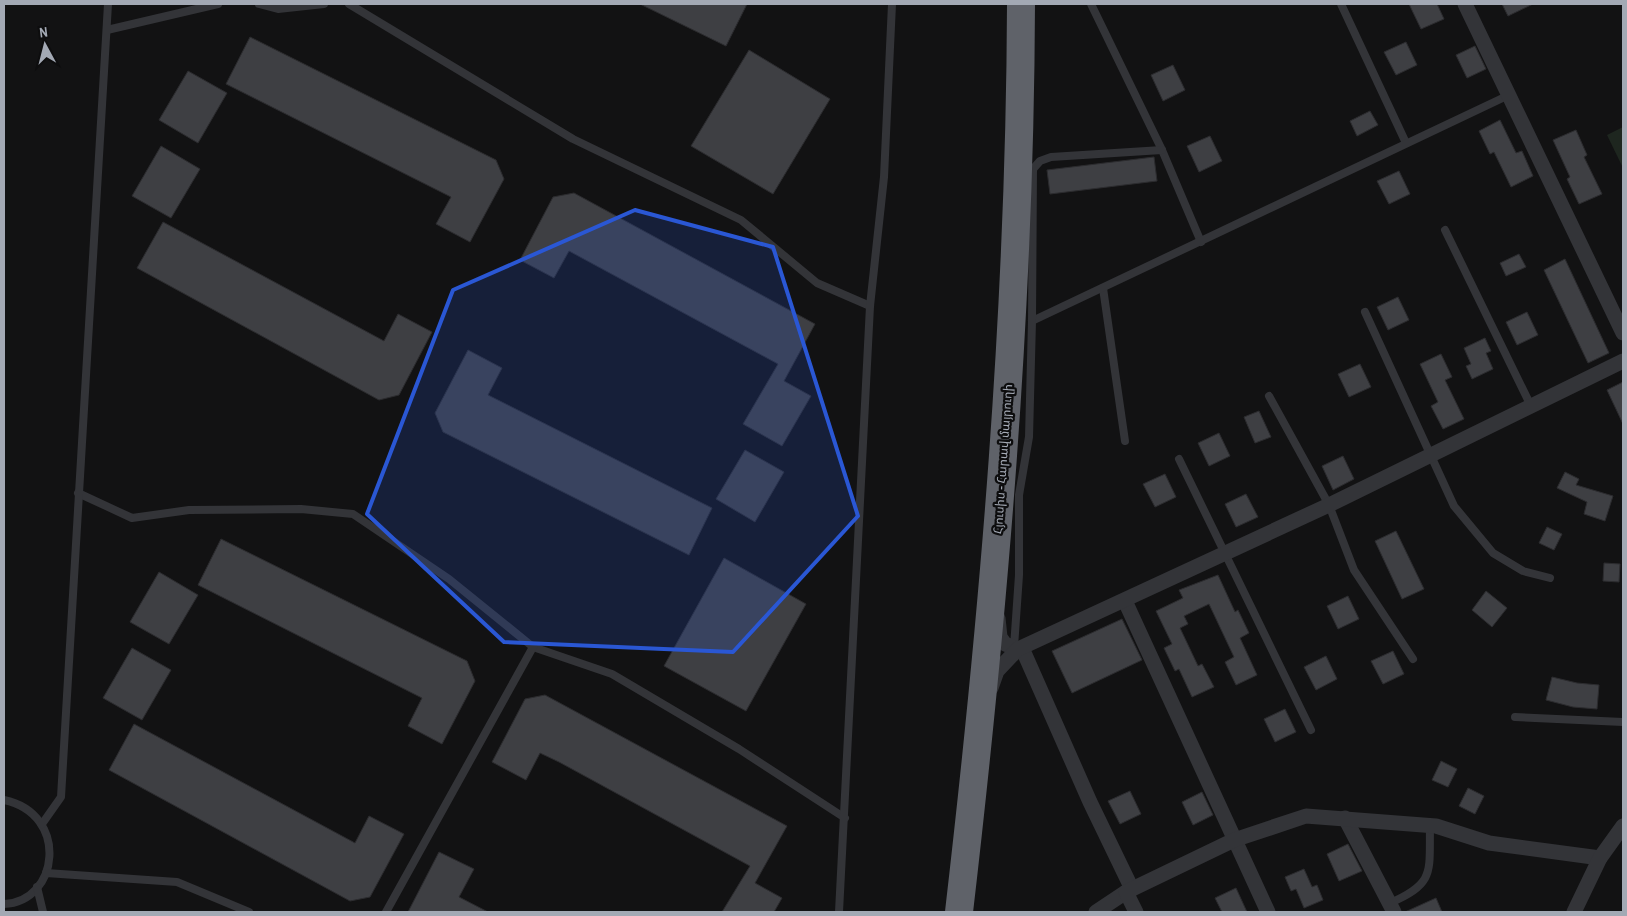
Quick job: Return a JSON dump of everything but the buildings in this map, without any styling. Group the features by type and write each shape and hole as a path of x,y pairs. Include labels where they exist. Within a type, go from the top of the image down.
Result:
{"highway":[{"name":"Հյուսիս - Հարավ մայրուղի","path":"959,912 994,584 1011,329 1019,13"},
{"name":"Հյուսիս - Հարավ մայրուղի","path":"944,912 974,619 991,406 1002,190 1019,13"}],"street":[{"path":"1465,4 1623,333"},
{"path":"979,724 997,671 1018,648 1125,601 1329,505 1623,361"},
{"path":"994,584 1000,637 1005,644 1018,648 1090,802 1129,891 1136,912"},
{"path":"1125,601 1268,912"},
{"path":"1096,912 1129,891 1234,840 1306,816 1430,825 1489,843 1600,858"},
{"path":"1345,818 1392,908"},
{"path":"1574,912 1600,858 1623,826"}],"lane":[{"path":"42,824 61,797 108,4"},
{"path":"107,30 218,4"},
{"path":"259,4 278,9 324,4"},
{"path":"349,4 573,138 741,220 817,283 870,306"},
{"path":"839,912 870,306 884,177 892,4"},
{"path":"1091,4 1162,150 1201,242"},
{"path":"1342,4 1406,142"},
{"path":"1032,321 1201,242 1406,142 1509,95"},
{"path":"1018,648 1019,495 1029,437 1033,169 1040,161 1051,157 1162,150"},
{"path":"1445,230 1531,406"},
{"path":"1103,288 1125,440"},
{"path":"1365,312 1432,454 1454,506 1493,554 1523,570 1550,578"},
{"path":"1269,396 1329,505 1354,570 1413,659"},
{"path":"1179,459 1311,730"},
{"path":"78,493 132,518 189,510 301,509 353,514 449,579 533,647 612,674 739,749 845,818"},
{"path":"386,912 533,647"},
{"path":"1515,717 1623,722"},
{"path":"4,800 16,803 31,811 42,824 49,839 50,856 46,873 37,887 24,898 4,904"},
{"path":"1392,908 1414,893 1425,881 1430,862 1430,825"},
{"path":"46,873 177,882 249,912"},
{"path":"37,887 43,912"}],"highlighted area":[{"path":"635,210 773,247 858,516 733,652 504,642 367,514 453,290"}],"shaded area":[{"path":"1623,127 1623,168 1607,135"}]}
